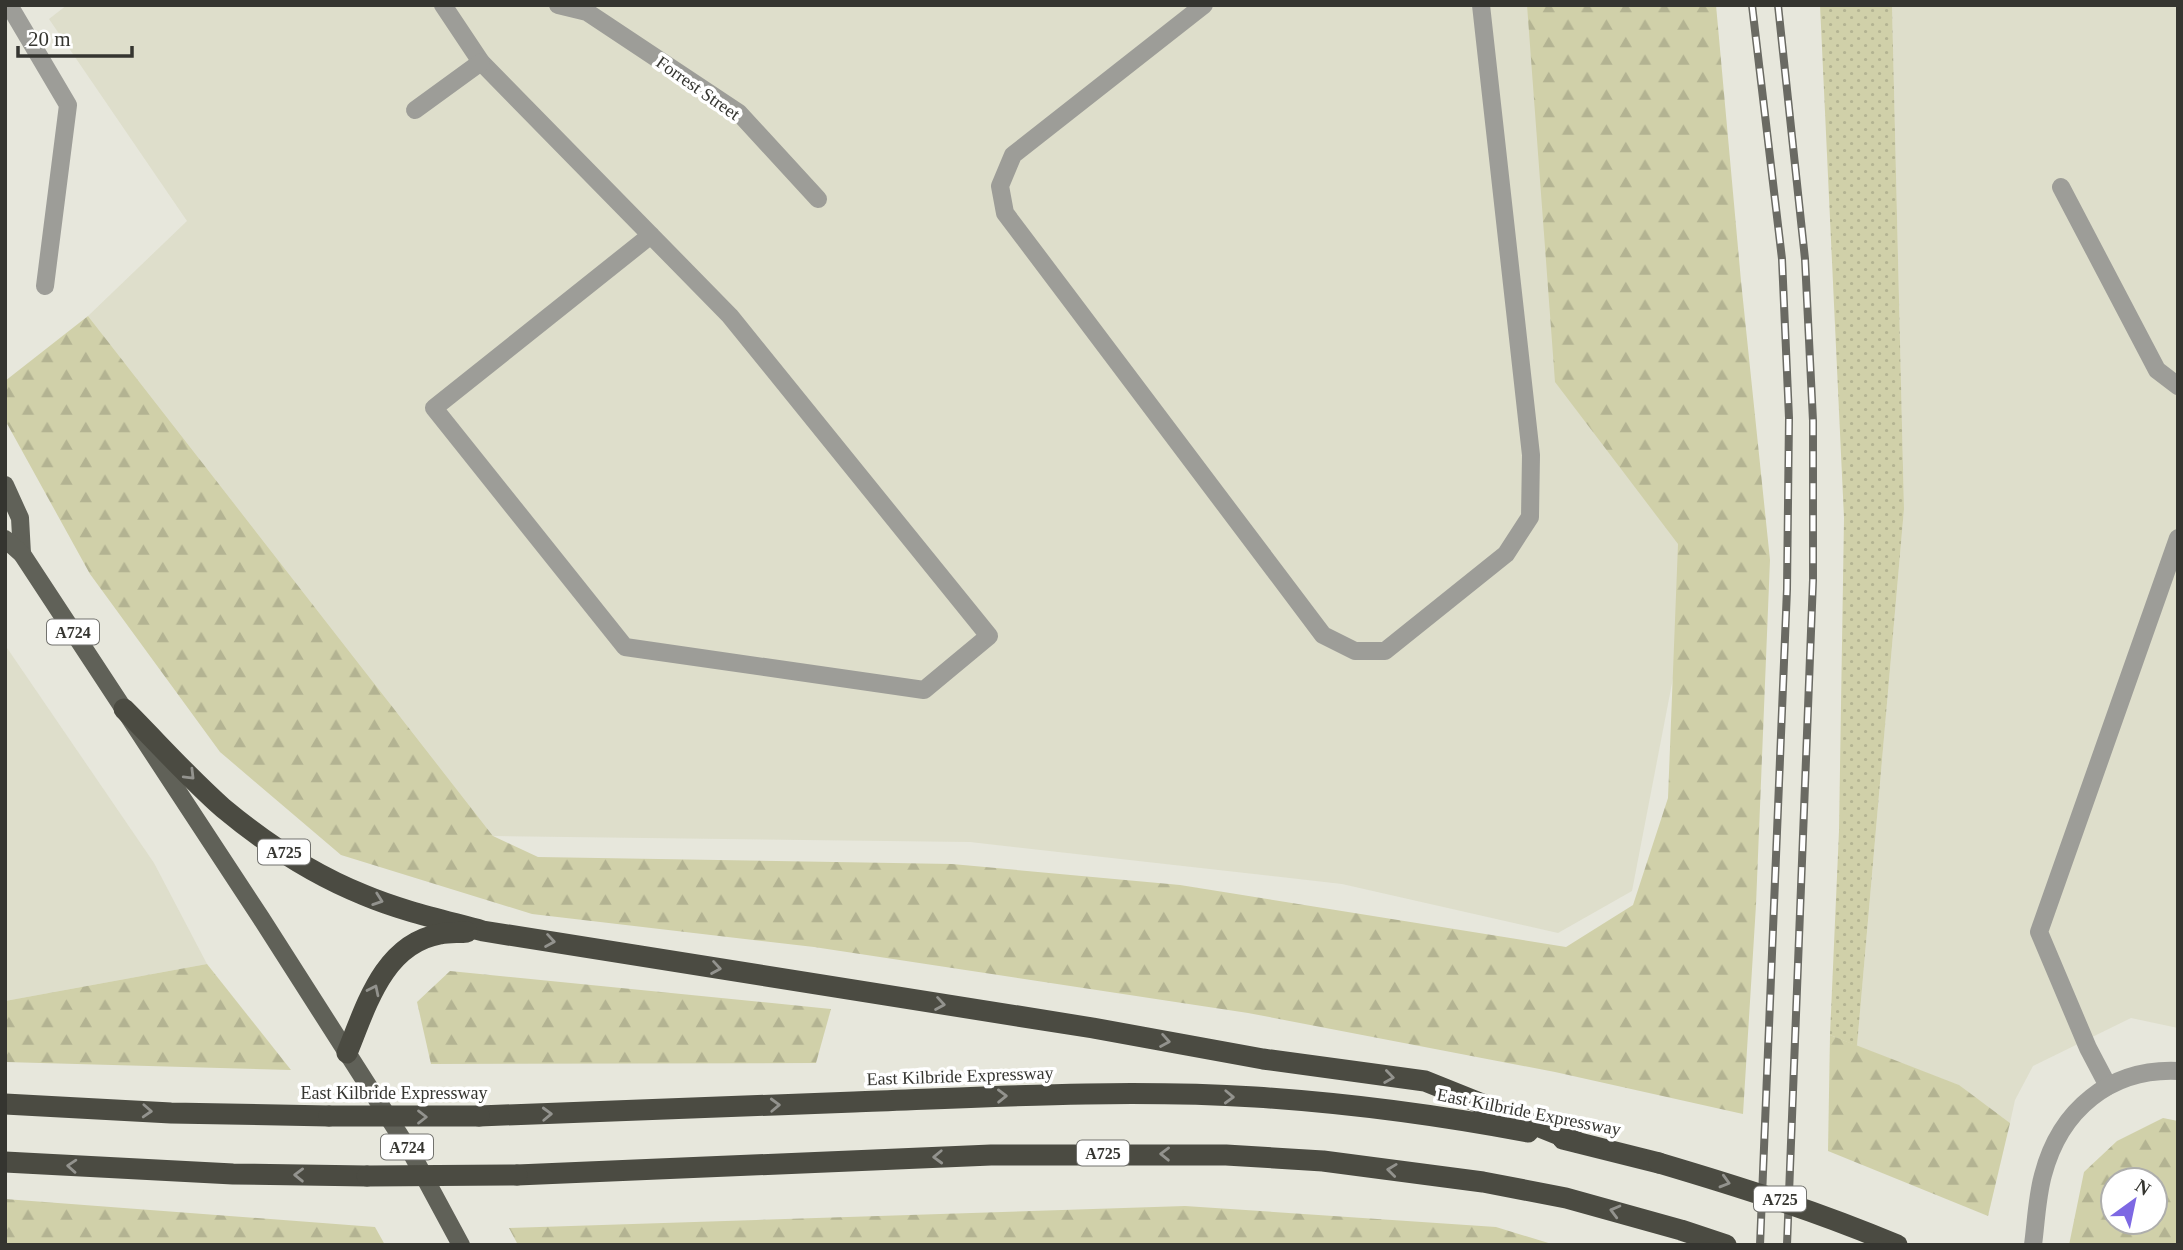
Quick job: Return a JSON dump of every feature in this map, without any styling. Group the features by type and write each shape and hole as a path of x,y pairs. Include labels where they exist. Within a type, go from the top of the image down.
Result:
{"highway":[{"name":"A725","path":"124,709 223,807 269,843 364,895 415,912 483,930 1093,1028 1263,1059 1424,1082 1577,1142"},
{"name":"A725","path":"347,1053 377,982 394,960 417,942 438,934 483,930"},
{"name":"East Kilbride Expressway","path":"5,1104 171,1113 479,1116 1001,1096 1253,1097 1349,1105 1463,1120 1577,1142 1755,1191 1830,1216 1897,1245"},
{"name":"A725","path":"5,1162 219,1173 367,1176 517,1175 991,1155 1226,1155 1323,1161 1483,1182 1566,1198 1726,1245"}],"main road":[{"path":"5,485 20,517 22,554"},
{"name":"A724","path":"5,538 22,554 347,1053 413,1156 461,1245"}],"street":[{"path":"443,5 481,61 730,316 989,636 924,690 625,647 434,408 650,235"},
{"name":"Forrest Street","path":"558,5 587,12 739,113 818,200"},
{"path":"1204,5 1013,155 1000,186 1005,213 1324,635 1355,651 1385,651 1506,554 1530,517 1531,455 1482,5"},
{"path":"8,6 68,105 46,286"},
{"path":"415,110 481,61"},
{"path":"2061,187 2157,370 2178,386"},
{"path":"2108,1086 2088,1048 2039,932 2178,538"},
{"path":"2033,1245 2043,1177 2050,1152 2072,1116 2108,1086 2155,1070 2178,1071"}],"shaded area":[{"path":"67,5 1669,5 1699,543 1632,891 1558,933 1342,884 970,842 493,836 88,316 187,221 49,19"},
{"path":"1892,5 2178,5 2178,1028 2131,1018 2033,1066 2015,1100 2010,1123 1958,1085 1857,1046 1904,509"},
{"path":"5,645 154,863 207,964 5,1001"}],"green space":[{"path":"1527,5 1716,5 1770,560 1756,905 1743,1114 1555,1072 1248,1013 814,947 532,914 341,855 220,752 90,574 5,420 5,381 88,316 493,836 538,857 952,864 1180,885 1566,947 1633,905 1668,798 1678,544 1555,382"},
{"path":"1820,5 1892,5 1904,509 1857,1046 1830,1035 1839,831 1844,518"},
{"path":"207,964 291,1070 5,1062 5,1001"},
{"path":"450,971 831,1009 816,1063 431,1064 417,1002"},
{"path":"1830,1035 1959,1085 2010,1123 1988,1216 1828,1151"},
{"path":"2163,1118 2178,1121 2178,1245 2069,1245 2084,1172 2117,1141"},
{"path":"5,1199 375,1227 385,1245 5,1245"},
{"path":"1185,1206 1496,1227 1555,1245 518,1245 509,1228"}],"railway":[{"path":"1752,5 1782,259 1789,418 1787,589 1760,1245"},
{"path":"1778,5 1805,259 1813,421 1813,580 1787,1245"}]}
